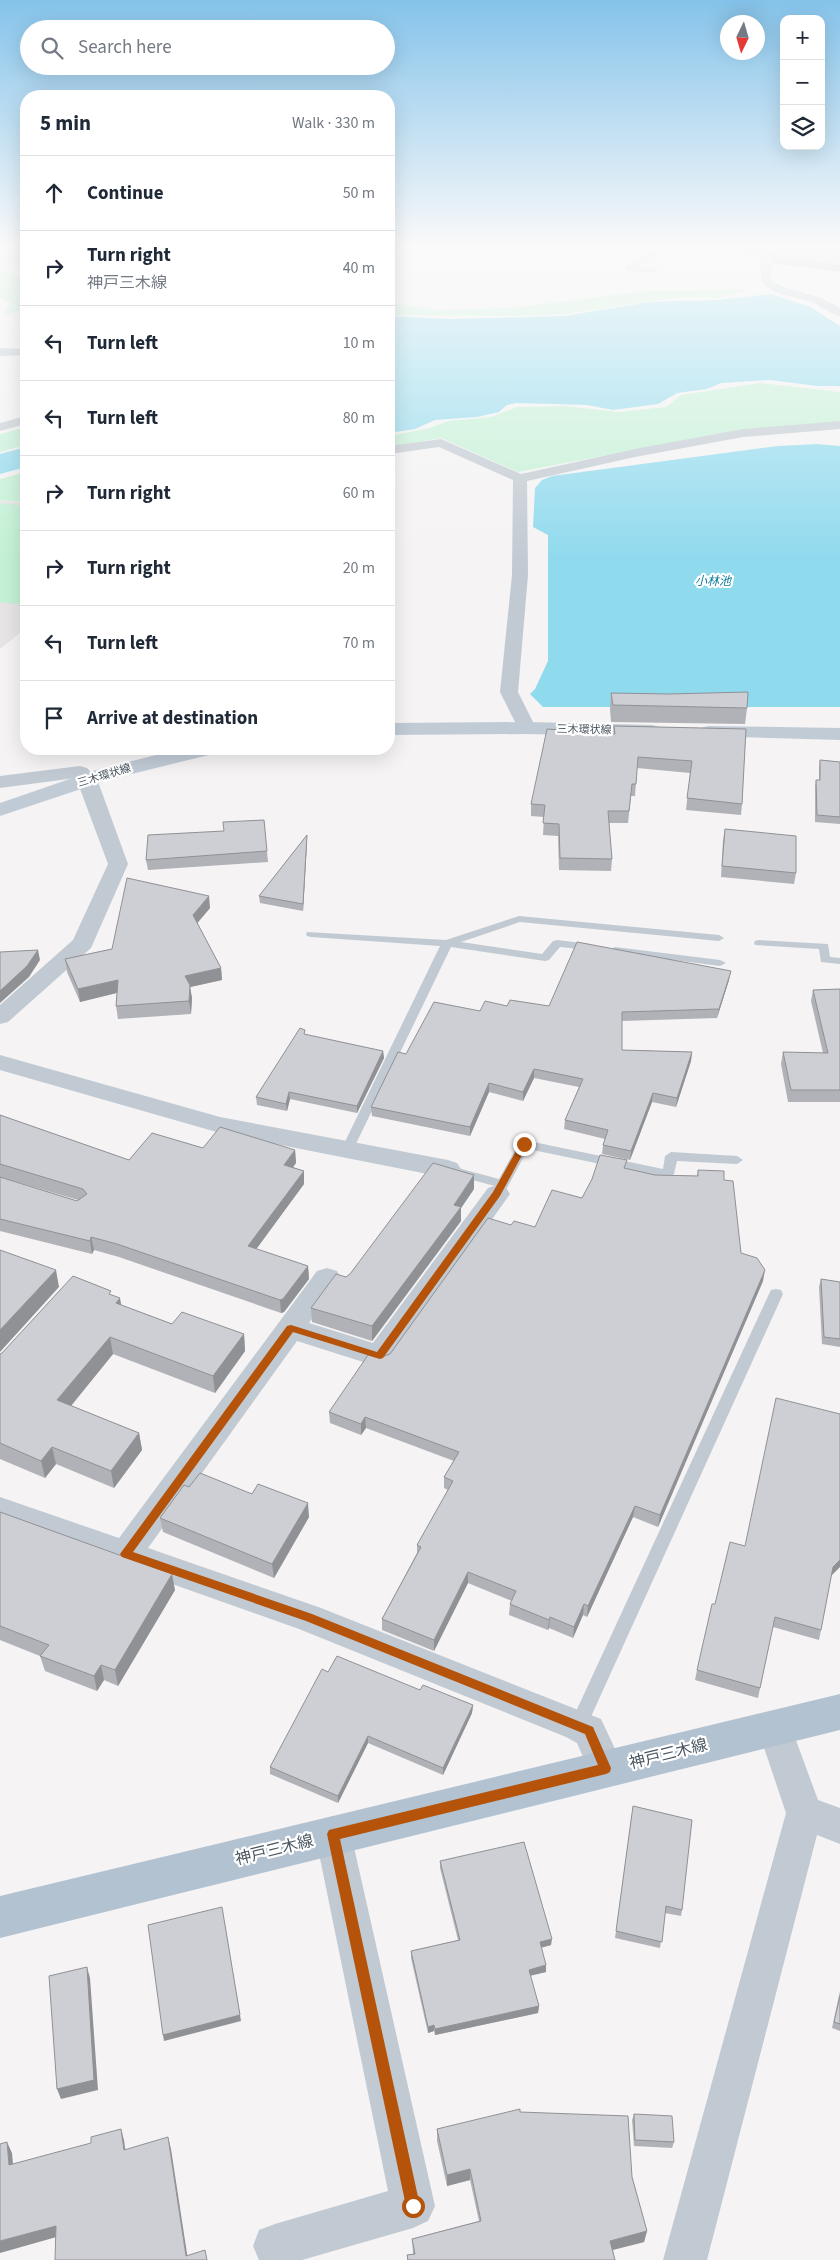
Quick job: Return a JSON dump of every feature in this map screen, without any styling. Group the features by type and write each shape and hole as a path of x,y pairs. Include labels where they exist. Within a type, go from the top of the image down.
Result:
{"main road":[{"name":"三木環状線","path":"395,729 527,728 840,734"},
{"name":"三木環状線","path":"0,810 87,779 174,755"},
{"name":"神戸三木線","path":"0,1916 840,1712"}],"street":[{"path":"0,352 20,352"},
{"path":"0,427 20,422"},
{"path":"395,449 441,443 520,478 635,453 743,433 840,425"},
{"path":"520,478 520,575 509,692 527,728"},
{"path":"0,782 80,772 87,779 118,864 83,943 0,1017"},
{"path":"0,1062 220,1125 448,1169"},
{"path":"291,1328 380,1356 500,1189"},
{"path":"126,1554 327,1278"},
{"path":"0,1510 309,1618 578,1726 589,1731 606,1768"},
{"path":"685,2260 804,1813 775,1727"},
{"path":"804,1813 840,1826"},
{"path":"275,2246 413,2206 333,1834"}],"lane":[{"path":"347,1150 447,943 519,919 719,938"},
{"path":"312,934 447,943 545,958 557,943 720,963"},
{"path":"759,943 824,946 825,960 840,961"},
{"path":"448,1169 500,1189 524,1144 668,1174 671,1156 737,1160"},
{"path":"578,1726 776,1294"}],"shaded area":[{"path":"0,500 20,502 20,633 0,649"}],"green space":[{"path":"760,383 840,392 840,423 745,429 518,472 441,438 395,446 395,435 430,428 448,421 491,417 517,407 565,406 618,412 666,407 681,395"},
{"path":"20,429 20,447 0,452 0,434"},
{"path":"20,474 20,502 0,500 0,479"},
{"path":"0,503 20,505 20,604 0,602"}],"water":[{"path":"395,349 840,349 840,386 817,386 770,380 721,383 707,389 677,393 658,404 613,410 587,405 516,403 507,405 499,412 477,417 435,420 415,429 395,432"},
{"name":"小林池","path":"817,444 840,446 840,707 543,707 530,694 535,689 548,661 548,535 533,527 535,488 542,480 552,476 778,446"},
{"path":"20,449 20,469 0,474 0,454"}],"building":[{"path":"748,692 747,708 613,705 611,693 668,694"},
{"path":"614,726 746,729 742,804 687,798 692,761 638,757 636,784 632,784 629,811 608,811 612,859 560,858 559,824 543,823 545,805 531,804 547,729 615,734"},
{"path":"820,760 840,762 840,817 817,815 816,780 820,780"},
{"path":"264,820 267,851 146,860 148,835 224,831 223,822"},
{"path":"725,829 796,836 796,873 722,866"},
{"path":"307,835 303,904 259,896"},
{"path":"127,878 209,896 193,915 221,968 185,976 190,985 189,1001 116,1006 118,980 78,989 65,959 112,949"},
{"path":"577,942 731,971 719,1009 622,1012 622,1050 692,1052 677,1098 653,1093 631,1151 603,1145 608,1130 565,1120 583,1079 534,1069 523,1092 489,1083 470,1127 371,1107 398,1052 406,1054 434,1002 480,1011 485,1001 507,1006 510,1000 549,1006"},
{"path":"38,950 27,966 0,991 0,952"},
{"path":"840,989 840,1090 791,1090 783,1052 828,1053 813,990"},
{"path":"300,1028 305,1030 304,1034 383,1051 357,1106 289,1092 286,1104 256,1097"},
{"path":"0,1115 129,1160 152,1133 203,1148 220,1127 295,1150 284,1165 304,1171 248,1246 308,1266 283,1299 280,1300 117,1244 91,1237 90,1241 0,1219 0,1177 77,1201 87,1194 83,1189 0,1164"},
{"path":"600,1155 627,1160 624,1168 655,1175 698,1176 698,1170 724,1171 724,1180 733,1181 741,1253 757,1258 765,1270 660,1515 635,1506 588,1606 584,1604 574,1627 550,1617 549,1620 510,1604 516,1591 468,1572 434,1640 382,1619 421,1547 417,1545 453,1481 444,1477 459,1452 365,1417 361,1424 329,1412 368,1355 379,1358 390,1354 488,1218 511,1225 514,1221 535,1227 552,1190 582,1198 592,1179"},
{"path":"433,1163 474,1175 454,1205 461,1207 372,1326 311,1308 336,1274 346,1277 350,1274"},
{"path":"0,1250 56,1270 0,1330"},
{"path":"73,1276 111,1291 109,1294 120,1298 116,1303 172,1324 182,1312 244,1334 213,1376 110,1337 57,1400 139,1433 111,1471 52,1447 41,1461 0,1443 0,1354"},
{"path":"821,1279 840,1282 840,1339 824,1337"},
{"path":"776,1398 840,1414 840,1560 833,1567 821,1630 775,1617 760,1688 697,1670 712,1604 715,1604 730,1542 745,1546"},
{"path":"200,1473 252,1494 258,1484 308,1503 272,1564 160,1518 184,1485 189,1487"},
{"path":"0,1512 172,1574 115,1670 101,1665 94,1676 40,1656 49,1645 0,1626"},
{"path":"337,1656 420,1690 423,1685 473,1705 443,1768 368,1736 338,1796 270,1767 322,1669 328,1672"},
{"path":"633,1806 692,1820 682,1910 666,1906 662,1942 616,1931"},
{"path":"524,1842 552,1939 540,1942 546,1965 529,1970 539,2006 435,2029 434,2025 428,2027 411,1951 460,1940 440,1861"},
{"path":"222,1907 240,2015 163,2035 148,1925"},
{"path":"87,1967 94,2080 57,2089 49,1976"},
{"path":"840,1996 840,2024 834,2022"},
{"path":"520,2109 520,2112 628,2116 632,2177 647,2231 610,2241 615,2260 408,2260 407,2255 415,2254 412,2239 481,2221 470,2169 447,2175 437,2129"},
{"path":"634,2114 672,2116 674,2142 635,2140"},
{"path":"121,2129 124,2150 168,2137 186,2256 205,2250 207,2260 55,2260 56,2226 0,2241 0,2144 7,2142 9,2165 91,2143 91,2137"}],"route":[{"path":"413,2206 333,1834 606,1768 589,1731 578,1726 309,1618 126,1554 291,1328 380,1356 497,1194 524,1144"}]}
